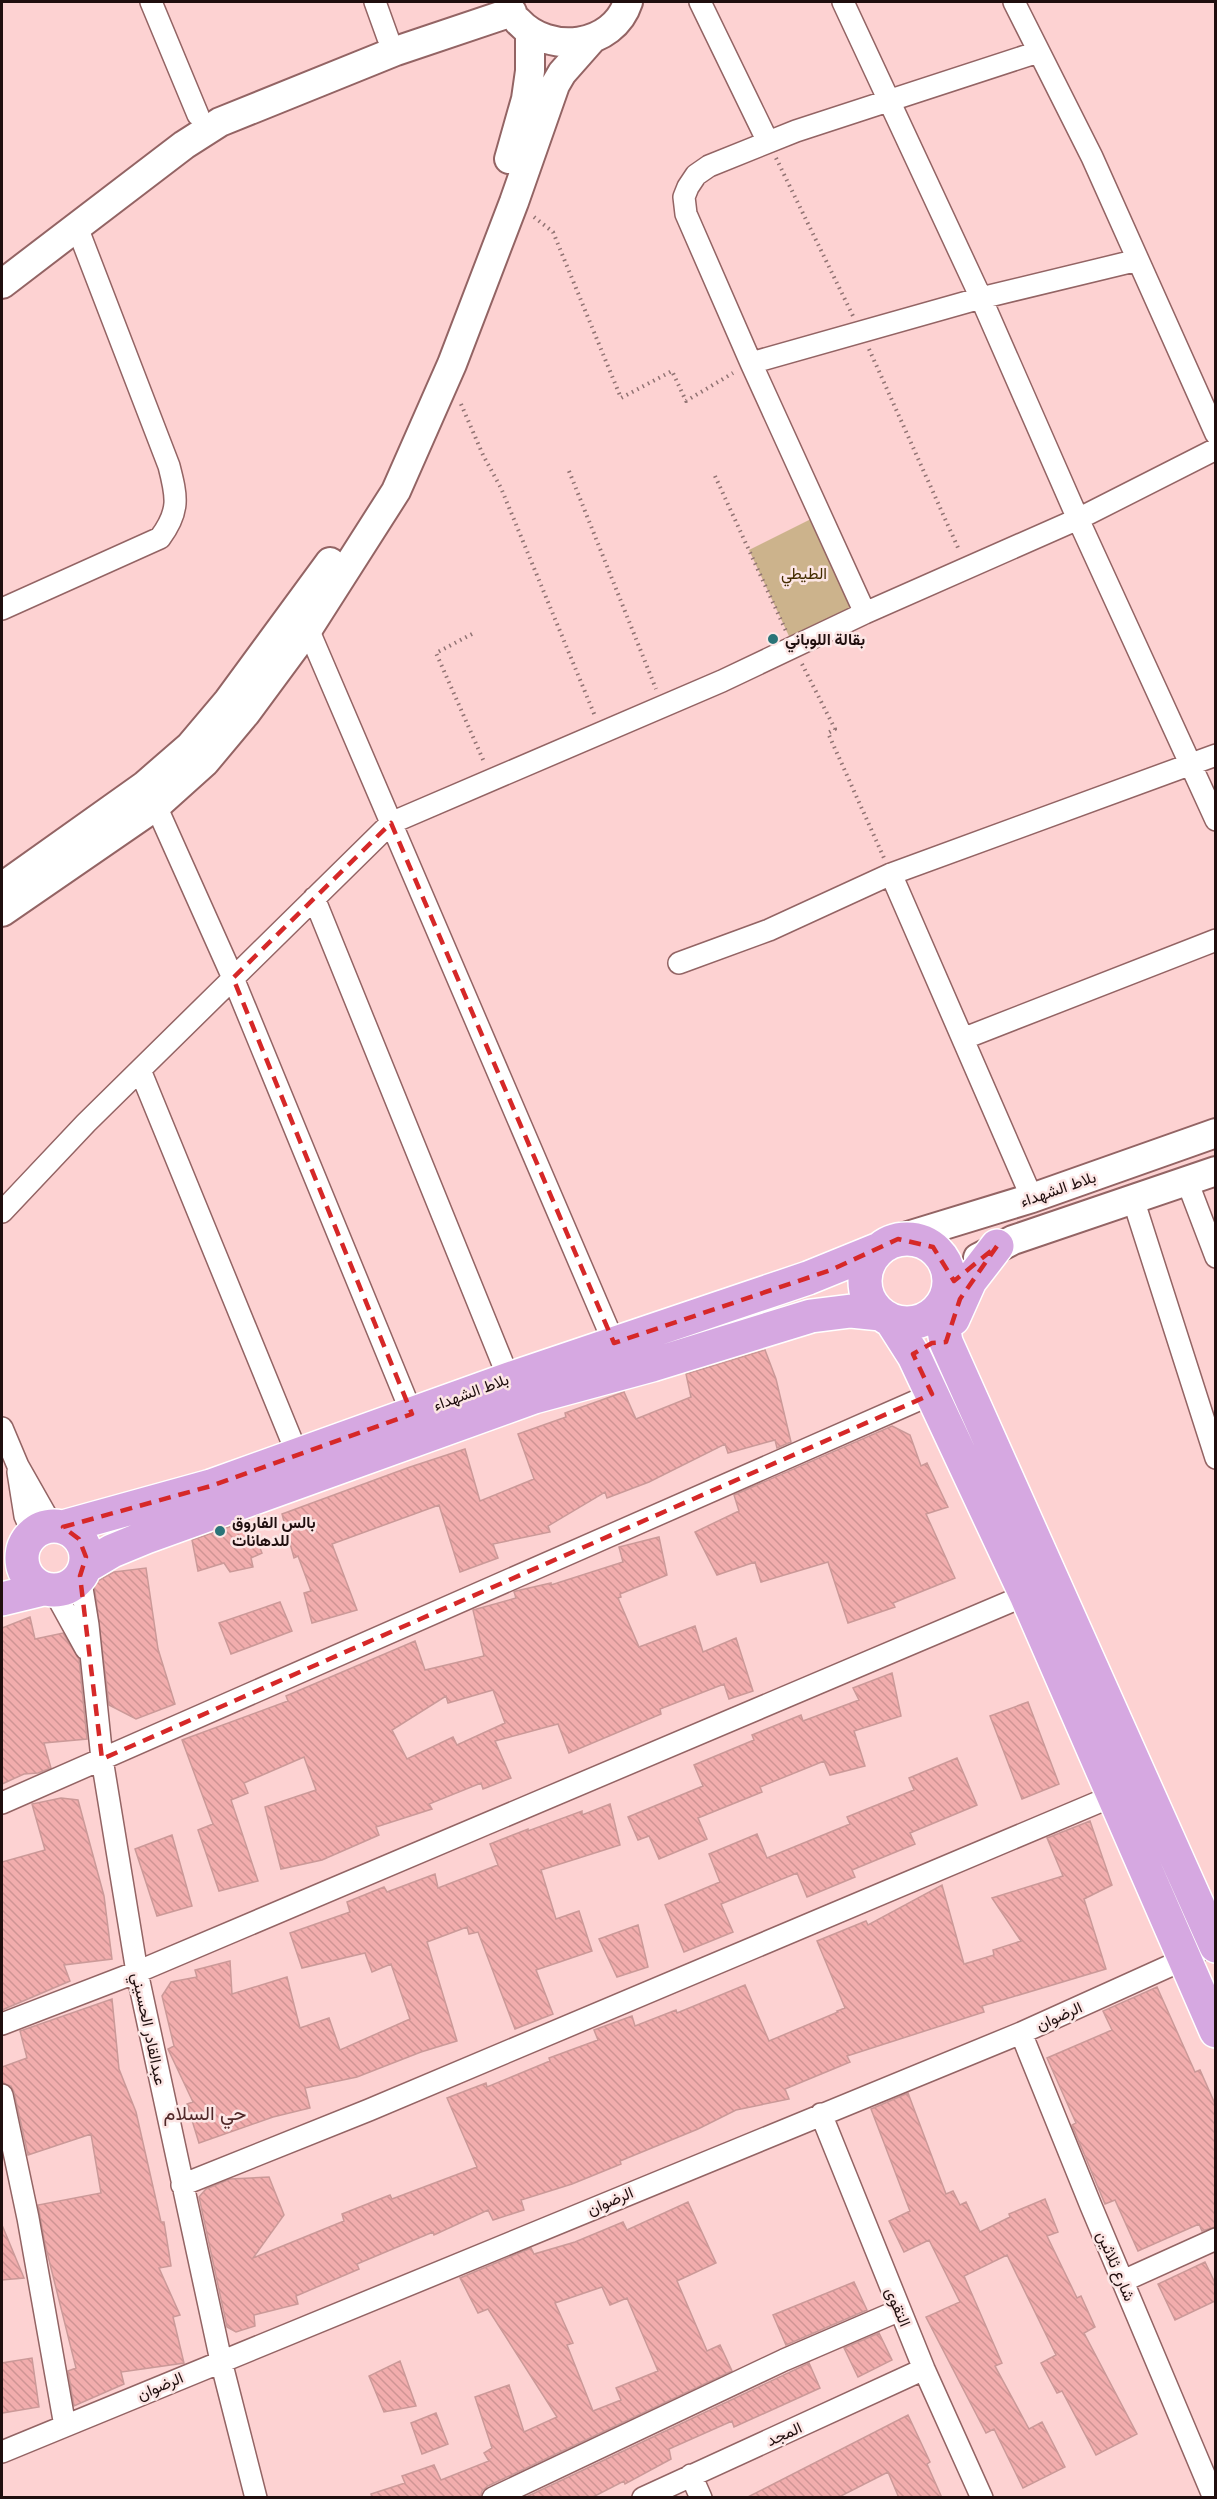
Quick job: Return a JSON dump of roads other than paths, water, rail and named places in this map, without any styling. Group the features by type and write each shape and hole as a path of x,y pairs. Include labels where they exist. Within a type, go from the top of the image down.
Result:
{"main road":[{"path":"2,261 198,115 263,86 388,38 473,2"},
{"path":"516,15 544,39 560,43 576,43 592,39 606,31 618,20 628,3"},
{"path":"2,284 184,145 220,122 396,51 516,15"},
{"path":"2,887 144,786 190,746 228,701 322,573 366,506 413,412 486,230 526,99 530,71 516,15"},
{"path":"2,912 156,806 196,771 221,745 308,629 396,491 441,389 514,202 555,86 562,73 592,39"},
{"name":"بلاط الشهداء","path":"35,1538 211,1486 509,1379 831,1269 888,1245 1032,1198 1215,1133"},
{"name":"بلاط الشهداء","path":"944,1299 968,1265 997,1246 1215,1171"},
{"path":"1215,1945 946,1342 944,1299 949,1278 941,1256 922,1242 888,1245 870,1260 864,1283 869,1300 886,1317 914,1356 932,1394 1026,1595 1215,2031"},
{"path":"946,1342 960,1299 997,1246"},
{"path":"831,1269 838,1285 838,1303 835,1311"},
{"path":"886,1317 912,1323 932,1315 944,1299"},
{"name":"بلاط الشهداء","path":"2,1599 65,1581 112,1551 147,1537 485,1413 811,1316 835,1311 886,1317"},
{"path":"914,1356 924,1346 946,1342"},
{"path":"35,1538 79,1539 86,1557 65,1581 33,1583 26,1575 22,1564 22,1553 35,1538"}],"street":[{"path":"151,2 198,115"},
{"path":"375,2 388,38"},
{"path":"700,2 768,142"},
{"path":"843,2 981,298 1078,519 1215,820"},
{"path":"1014,2 1092,157 1215,434"},
{"path":"865,613 686,214 684,197 696,175 709,166 768,142 890,99 1038,52"},
{"path":"2,609 160,538 176,509 176,493 169,466 77,227"},
{"path":"751,363 981,298 1138,260"},
{"path":"2,1212 140,1070 391,823 602,733 1078,519 1215,449"},
{"path":"308,629 614,1343"},
{"path":"679,963 769,930 891,874 1191,766 1215,755"},
{"path":"156,806 233,978 412,1414"},
{"path":"891,874 1032,1198"},
{"path":"314,898 509,1379"},
{"path":"964,1038 1215,940"},
{"path":"140,1070 298,1456"},
{"path":"1187,1181 1215,1257"},
{"path":"1133,1199 1215,1458"},
{"path":"2,1803 932,1394"},
{"path":"2,1428 18,1466 35,1538"},
{"name":"عبدالقادر الحسيني","path":"65,1581 91,1661"},
{"name":"عبدالقادر الحسيني","path":"65,1581 91,1661 102,1759 137,1972 221,2361 256,2498"},
{"path":"2,2024 137,1972 1026,1595"},
{"path":"182,2185 380,2105 1113,1796"},
{"name":"الرضوان","path":"2,2452 1021,2033 1215,1945"},
{"name":"شارع ثلاثين","path":"1021,2033 1211,2495"},
{"path":"2,2095 28,2218 65,2426"},
{"name":"التقوى","path":"820,2114 924,2369 982,2498"},
{"path":"1123,2281 1215,2239"},
{"path":"493,2498 784,2360 900,2310"},
{"name":"المجد","path":"643,2498 924,2369"},
{"path":"691,2475 701,2498"}],"place":[{"name":"بقالة اللوباني","path":"773,639"},
{"name":"بالس الفاروق للدهانات","path":"220,1531"}],"district":[{"name":"حي السلام","path":"205,2113"}],"park label":[{"name":"الطيطي","path":"804,573"}]}
